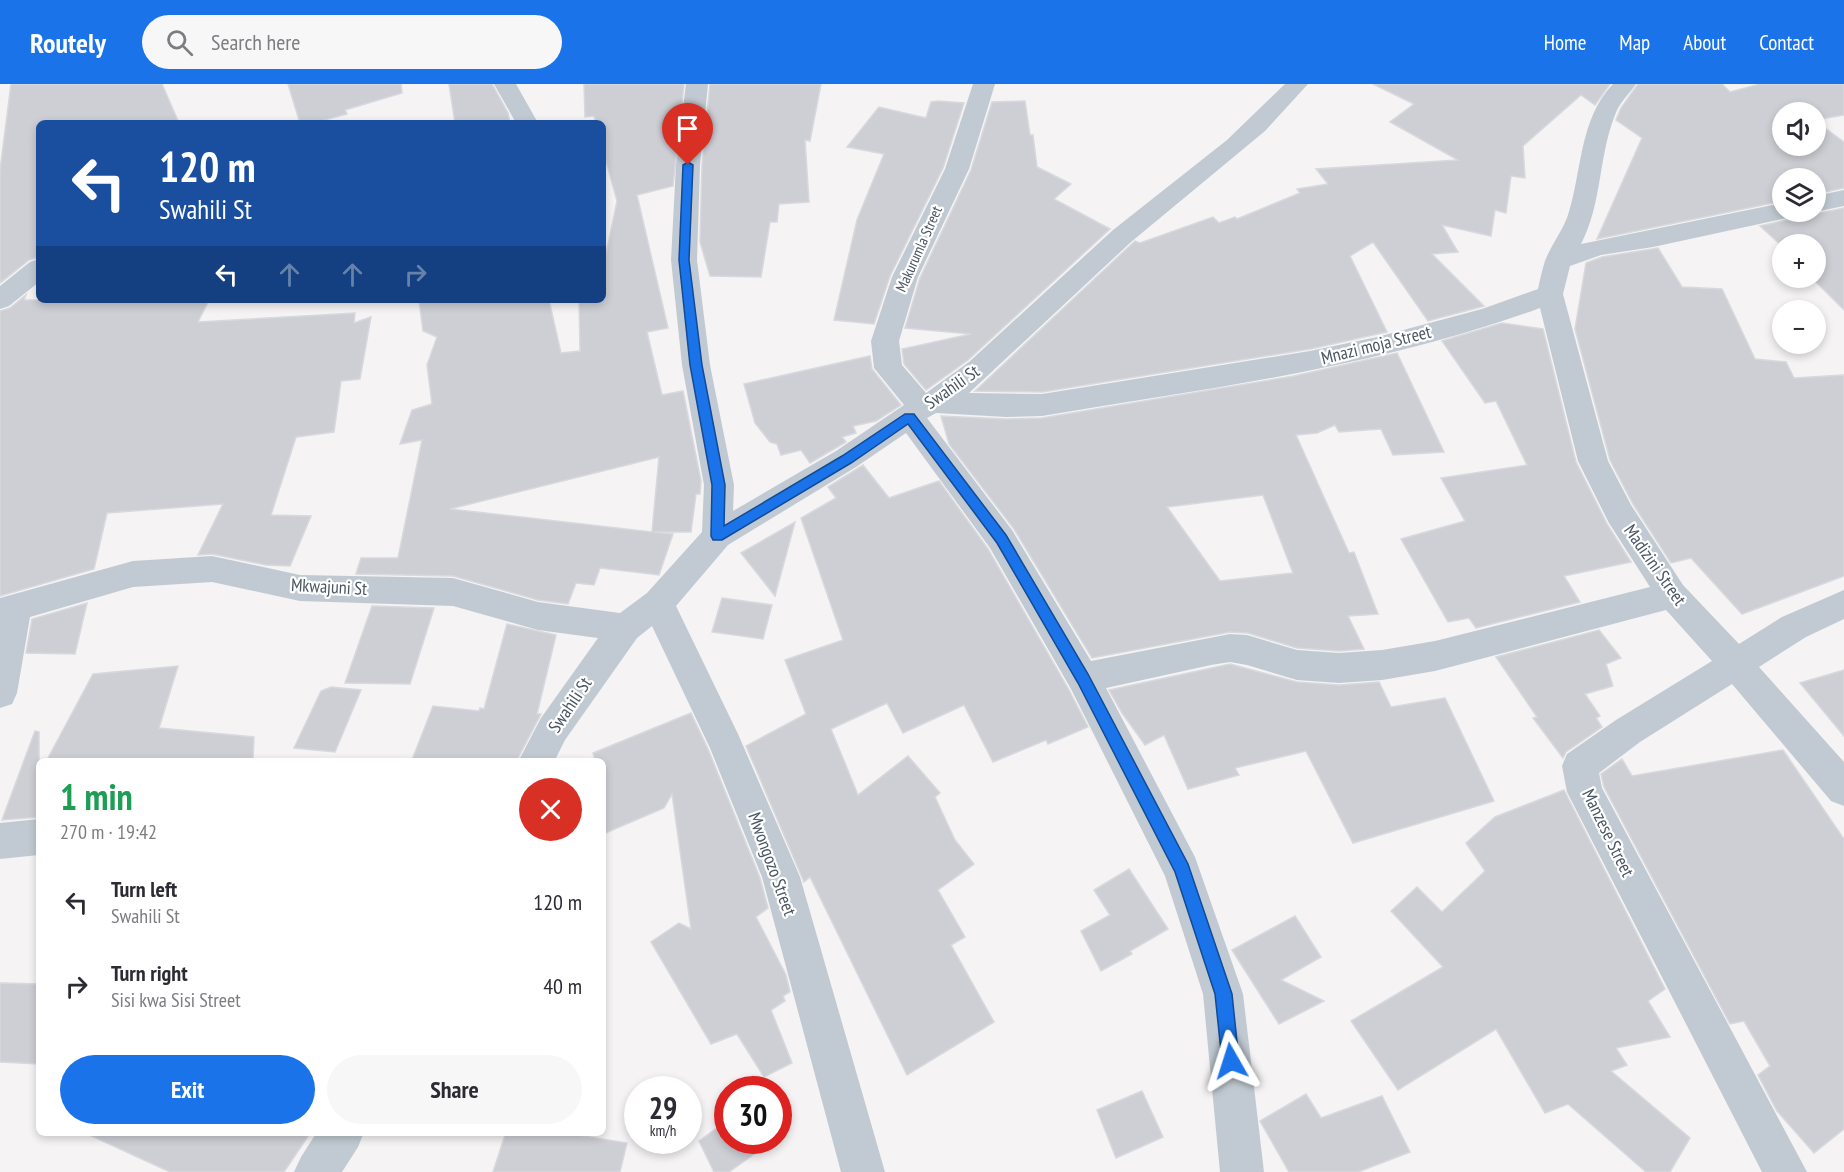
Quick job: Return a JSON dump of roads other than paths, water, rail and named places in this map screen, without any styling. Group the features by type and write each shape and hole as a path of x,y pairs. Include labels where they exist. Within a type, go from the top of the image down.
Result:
{"street":[{"path":"505,84 525,120"},
{"path":"697,84 688,165 684,260 696,365 718,485 717,536"},
{"name":"Makurumla Street","path":"984,84 957,169 906,277 885,341 888,368 923,409 1083,678 1182,870 1223,994 1242,1172"},
{"name":"Swahili St","path":"538,758 553,729 625,628 658,603 717,536 846,459 981,368 1122,237 1233,147 1281,104 1297,84"},
{"path":"1550,294 1558,261 1576,227 1599,130 1614,94 1625,84"},
{"path":"1826,202 1844,198"},
{"path":"1558,261 1597,248 1653,239 1772,213"},
{"path":"0,300 36,270"},
{"name":"Mnazi moja Street","path":"923,409 1042,405 1310,362 1490,316 1550,294"},
{"name":"Madizini Street","path":"1550,294 1593,461 1620,514 1672,595 1736,664 1844,789"},
{"name":"Mkwajuni St","path":"8,610 133,574 212,569 300,588 453,592 538,616 625,628"},
{"path":"1083,678 1211,650 1230,648 1297,664 1339,668 1382,665 1435,656 1672,595"},
{"name":"Mwongozo Street","path":"658,603 726,745 781,877 863,1172"},
{"name":"Manzese Street","path":"1785,1172 1585,792 1580,766 1628,731 1794,627 1844,604"},
{"path":"0,693 8,610"},
{"path":"0,841 36,837"},
{"path":"316,1172 341,1136"}]}
